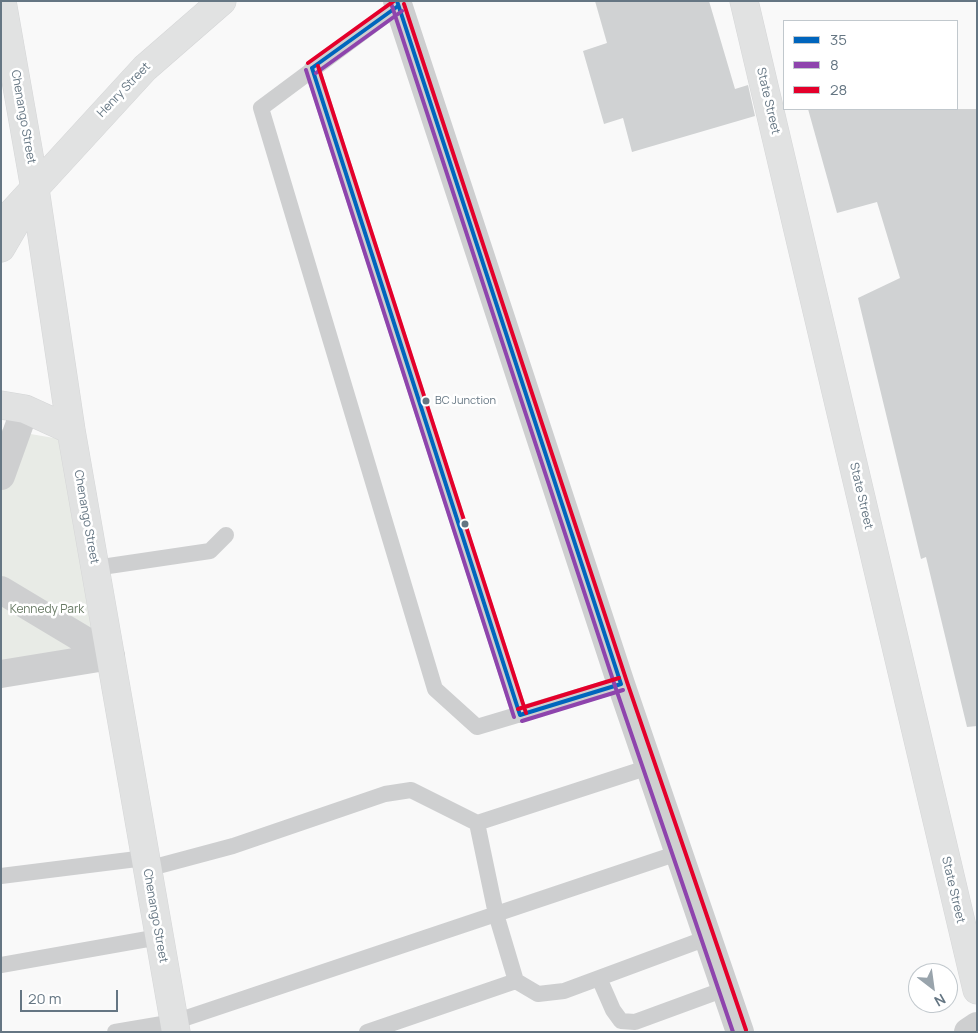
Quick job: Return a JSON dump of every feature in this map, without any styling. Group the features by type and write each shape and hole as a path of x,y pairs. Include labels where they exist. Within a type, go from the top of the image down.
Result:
{"street":[{"name":"Chenango Street","path":"2,1 5,42 35,189 70,430 175,1027"},
{"name":"Henry Street","path":"1,225 35,189 74,142 145,68 222,1"},
{"name":"State Street","path":"744,1 977,990"},
{"path":"397,4 621,684 740,1032"},
{"name":"Henry Street","path":"1,248 35,189"},
{"path":"1,476 13,407 70,430"},
{"path":"1,590 110,656"},
{"path":"1,674 110,656"},
{"path":"968,1032 977,1026"}],"lane":[{"path":"397,4 261,108 435,689 478,727 621,684"},
{"path":"312,68 520,715"},
{"path":"95,568 210,551 226,535"},
{"path":"1,876 146,864 233,846 385,794 411,790 477,822 650,767"},
{"path":"477,822 496,914 516,982 538,994 564,992 707,938"},
{"path":"115,1032 175,1027 496,914 678,853"},
{"path":"1,965 159,936"},
{"path":"599,978 613,1010 621,1021 635,1022 725,989"},
{"path":"367,1032 516,982"}],"green space":[{"name":"Kennedy Park","path":"1,429 60,439 100,648 1,664"}],"building":[{"path":"595,1 709,1 735,89 748,85 755,116 632,152 623,118 604,124 583,51 607,43"},
{"path":"977,109 977,726 967,727 926,557 921,559 858,298 900,278 877,202 837,213 808,110"}],"transit line":[{"name":"28","path":"308,63 394,1"},
{"name":"35","path":"397,1 621,684"},
{"name":"8","path":"391,3 615,686 733,1032"},
{"name":"28","path":"404,4 627,682 746,1030"},
{"name":"35","path":"312,68 398,6"},
{"name":"8","path":"316,73 402,11"},
{"name":"28","path":"318,66 526,713"},
{"name":"35","path":"312,68 520,715"},
{"name":"8","path":"306,70 514,717"},
{"name":"28","path":"518,709 619,678"},
{"name":"35","path":"520,715 621,684"},
{"name":"8","path":"522,721 623,690"}],"place":[{"name":"BC Junction","path":"426,401"}]}
